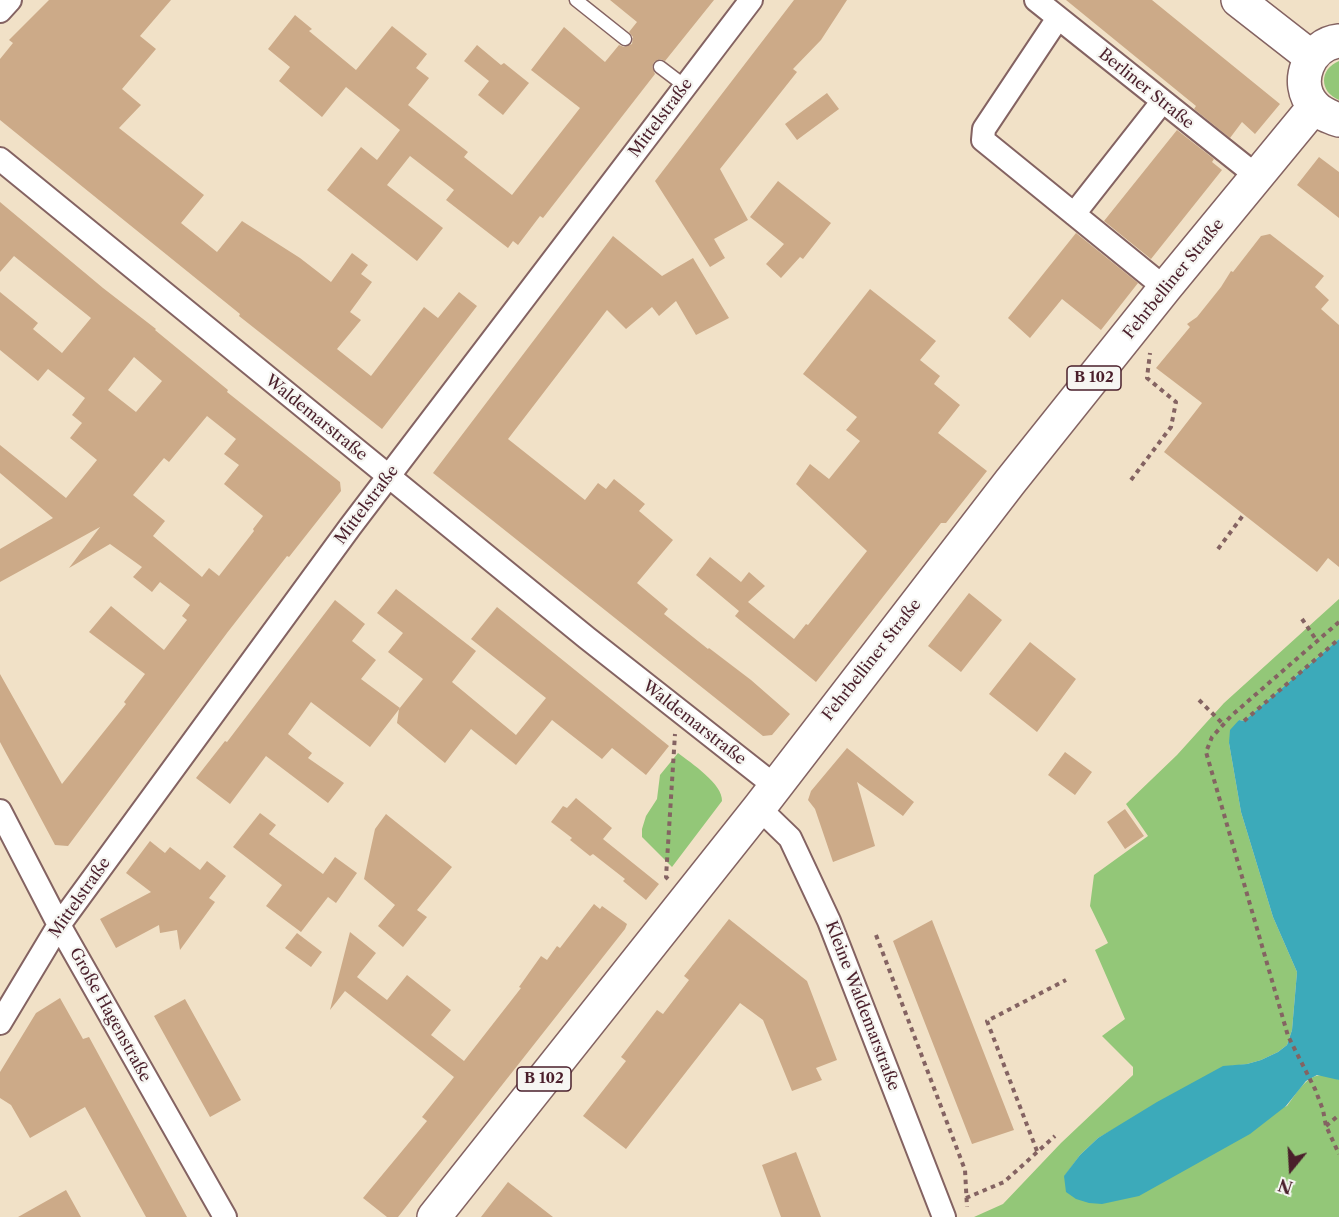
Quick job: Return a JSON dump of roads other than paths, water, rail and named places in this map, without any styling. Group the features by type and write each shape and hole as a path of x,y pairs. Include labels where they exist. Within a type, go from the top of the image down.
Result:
{"main road":[{"path":"1238,0 1311,57"},
{"path":"1327,113 1305,88 1304,77 1311,57 1321,48 1339,41"},
{"name":"Fehrbelliner Straße","path":"434,1217 767,797 944,566 1165,288 1258,177 1327,113"}],"street":[{"path":"0,11 10,0"},
{"name":"Mittelstraße","path":"0,1023 59,925 388,476 751,0"},
{"name":"Berliner Straße","path":"1036,0 1258,177"},
{"path":"1058,18 984,129 983,140 1165,288"},
{"path":"1074,214 1162,102"},
{"name":"Waldemarstraße","path":"0,159 676,710 767,797"},
{"name":"Kleine Waldemarstraße","path":"767,797 790,838 829,921 942,1212"},
{"name":"Große Hagenstraße","path":"0,811 59,925 225,1217"}],"lane":[{"path":"576,0 624,39"},
{"path":"588,0 597,17"},
{"path":"660,67 685,86"}],"water":[{"path":"1339,639 1339,1080 1317,1075 1306,1081 1286,1106 1250,1134 1139,1196 1102,1204 1076,1199 1066,1192 1064,1176 1080,1155 1098,1138 1223,1066 1261,1060 1287,1045 1292,1030 1297,972 1273,917 1241,812 1229,743 1230,730 1239,720 1244,721"}]}
